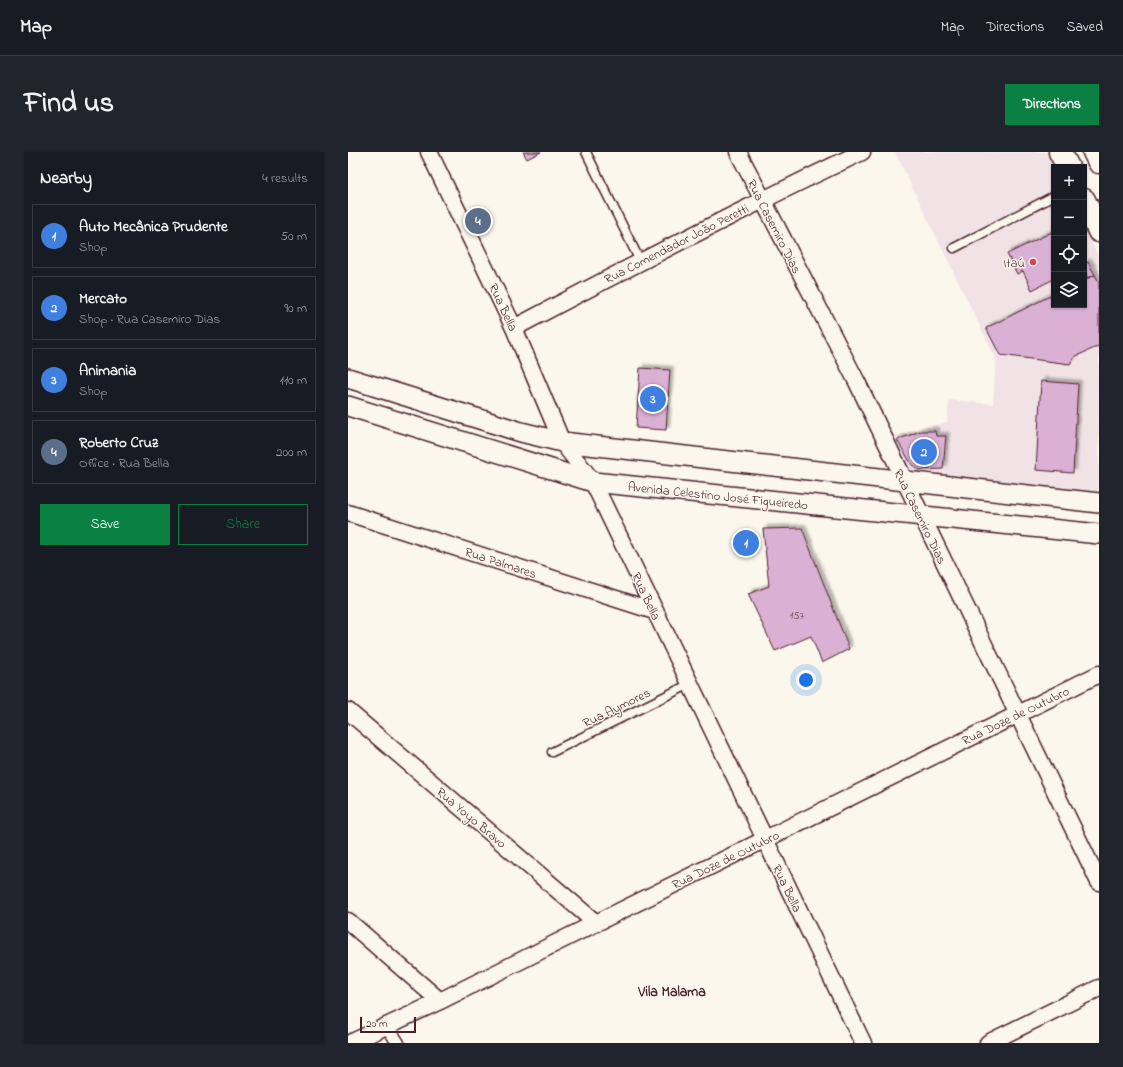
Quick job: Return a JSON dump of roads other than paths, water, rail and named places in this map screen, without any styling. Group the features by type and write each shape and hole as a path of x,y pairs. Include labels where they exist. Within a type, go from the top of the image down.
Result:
{"main road":[{"path":"1060,152 1066,164"},
{"path":"1094,152 1099,162"},
{"path":"1087,206 1099,231"}],"street":[{"name":"Rua Bella","path":"429,152 514,328 562,442 593,482 863,1043"},
{"name":"Rua Casemiro Dias","path":"738,152 761,200 857,382 1099,882"},
{"name":"Rua Comendador João Peretti","path":"514,328 761,200 862,152"},
{"path":"348,378 521,432 562,442 1099,503"},
{"name":"Avenida Celestino José Figueiredo","path":"348,406 593,482 1099,534"},
{"name":"Rua Palmares","path":"348,513 654,611"},
{"name":"Rua Doze de Outubro","path":"350,1043 440,1002 596,923 1099,674"},
{"name":"Rua Yoyo Bravo","path":"348,712 596,923"},
{"path":"348,921 440,1002"},
{"path":"988,1043 1099,988"},
{"path":"386,1026 398,1043"}],"lane":[{"path":"586,152 640,262"},
{"path":"954,248 1051,198"},
{"name":"Rua Aymores","path":"552,752 690,684"}],"place":[{"name":"Roberto Cruz","path":"478,221"},
{"name":"Itaú","path":"1033,262"},
{"name":"Animania","path":"653,399"},
{"name":"Mercato","path":"924,452"},
{"name":"Auto Mecânica Prudente","path":"746,543"}],"district":[{"name":"Vila Malama","path":"672,991"}]}
